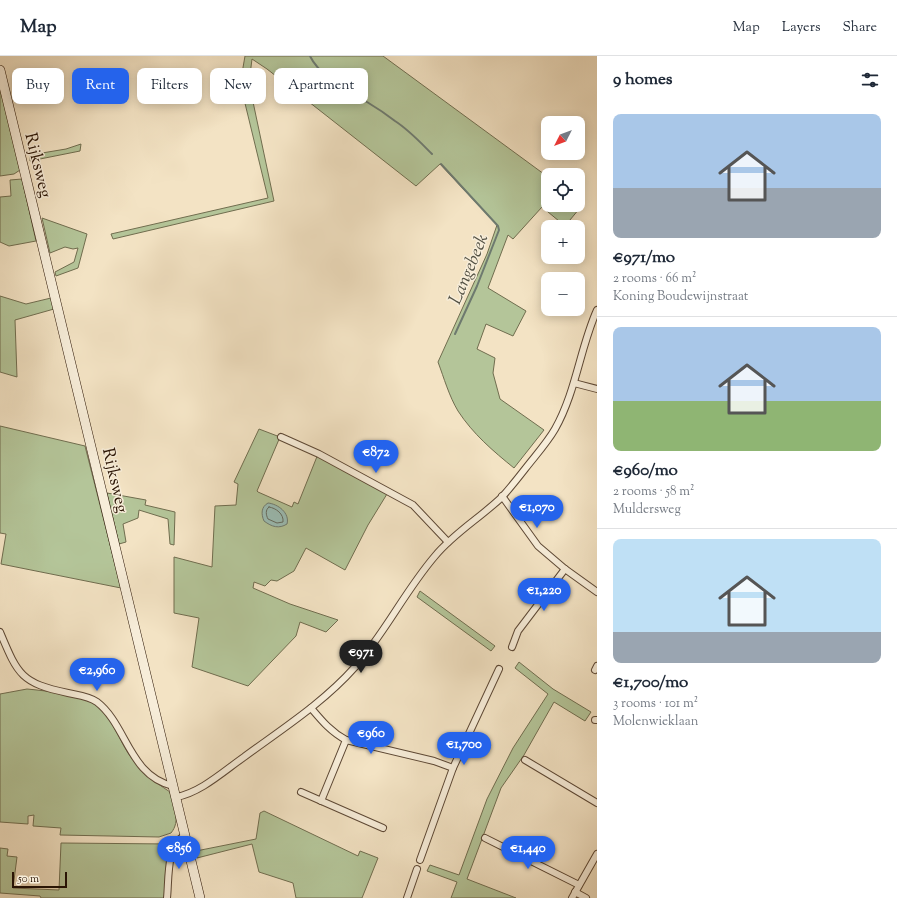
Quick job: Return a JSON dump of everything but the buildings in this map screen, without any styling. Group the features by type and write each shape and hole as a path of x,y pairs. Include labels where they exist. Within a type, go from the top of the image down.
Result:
{"main road":[{"name":"Rijksweg","path":"0,70 200,898"}],"street":[{"path":"176,798 190,794 197,790 312,708 341,682 371,648 424,570 448,542 502,496 544,446 555,430 562,416 574,383 591,324 597,310"},
{"path":"574,383 597,389"},
{"path":"281,437 319,454 413,504 448,542"},
{"path":"502,496 538,546 565,569 597,592"},
{"path":"512,647 518,631 565,569"},
{"path":"0,632 14,665 25,678 46,689 82,696 96,701 105,710 115,724 131,752 144,769 164,784 173,786"},
{"path":"420,860 453,768 499,669"},
{"path":"312,708 324,724 346,740 434,761 453,768"},
{"path":"321,801 346,740"},
{"path":"525,760 597,803"},
{"path":"301,792 383,828"},
{"path":"167,898 172,851 176,842 185,836"},
{"path":"485,838 579,885"},
{"path":"572,898 597,854"},
{"path":"407,898 417,869"},
{"path":"575,892 586,898"}],"green space":[{"path":"245,56 383,56 541,172 541,208 513,239 508,235 488,288 526,311 513,336 486,324 477,349 495,358 493,373 500,399 544,430 514,468 484,442 458,411 438,362 487,254 497,225 440,164 416,186 312,104 368,104 368,68 274,68 274,74 252,59 251,68 243,68"},
{"path":"0,87 20,170 14,174 0,176"},
{"path":"245,104 253,104 274,201 113,239 111,234 268,198"},
{"path":"81,144 80,151 30,161 30,155 66,149"},
{"path":"22,179 36,241 9,246 0,242 0,197 11,196 10,180"},
{"path":"548,212 577,212 570,220 558,220"},
{"path":"42,218 87,234 78,268 56,276 55,272 74,262 78,248 73,249 65,247 50,253"},
{"path":"0,296 26,304 51,298 54,309 15,320 17,377 0,372"},
{"path":"0,426 85,446 121,588 1,564 6,534 0,533"},
{"path":"259,429 280,437 257,491 258,492 292,507 294,502 298,504 318,454 387,494 368,525 345,570 306,548 294,571 277,581 271,580 265,586 254,582 253,588 290,604 338,620 326,632 300,622 296,636 248,686 192,667 199,618 174,613 174,557 212,567 215,506 236,505 238,484 234,482"},
{"path":"107,493 146,500 145,505 175,512 174,545 170,544 168,519 139,510 138,518 123,524 126,542 119,544"},
{"path":"420,591 495,646 491,651 417,597"},
{"path":"519,662 553,689 591,712 585,721 554,702 524,755 501,788 467,879 516,898 451,898 457,882 427,871 430,865 459,875 487,799 513,748 548,694 515,668"},
{"path":"27,689 53,692 81,698 96,705 106,714 128,753 137,765 152,779 170,792 176,813 176,824 171,833 159,837 60,835 61,828 33,826 34,815 28,816 28,824 0,822 0,694"},
{"path":"264,811 358,856 360,851 378,858 362,898 296,898 293,883 259,872 252,844 197,858 196,851 256,839 260,813"},
{"path":"61,843 170,844 165,898 41,898 40,896 0,893 0,848 8,849 7,856 17,857 13,888 59,890"}],"water":[{"path":"268,503 276,505 285,513 287,516 287,524 276,527 264,521 262,511"}],"waterway":[{"name":"Langebeek","path":"310,56 327,77 378,109 400,125 414,136 432,154"},
{"name":"Langebeek","path":"441,164 498,226 499,230 477,286 455,334"}]}
